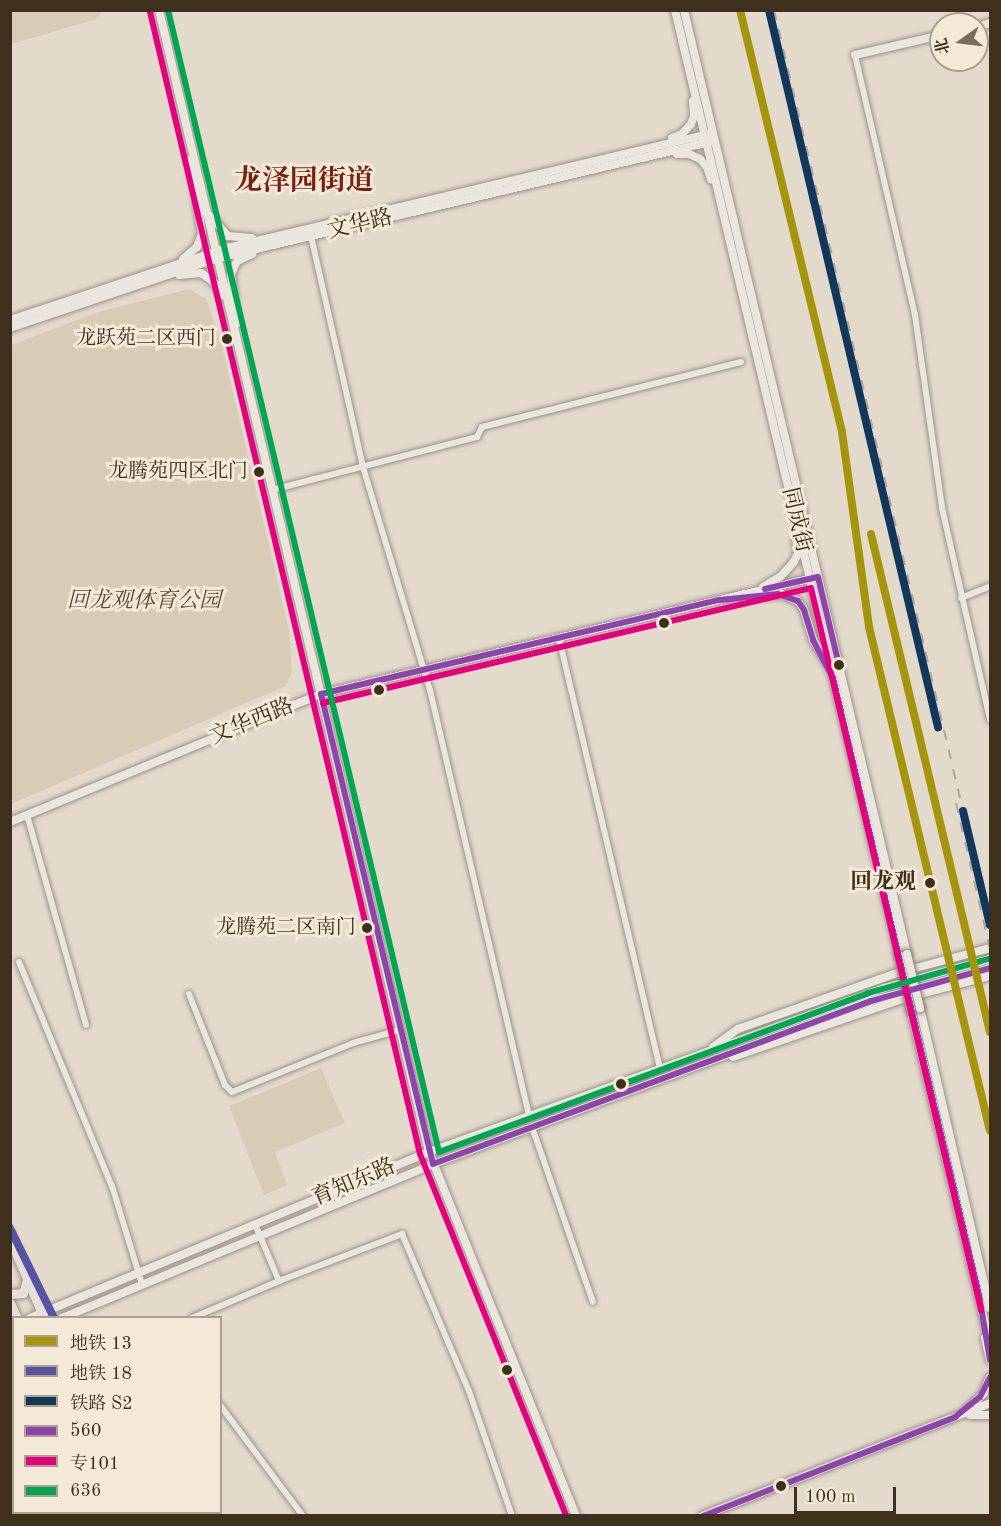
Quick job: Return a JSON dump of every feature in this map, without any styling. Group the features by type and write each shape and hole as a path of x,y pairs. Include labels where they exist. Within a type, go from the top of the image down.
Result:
{"main road":[{"name":"同成街","path":"675,10 710,138 916,1009 990,1308"},
{"name":"同成街","path":"684,10 729,238 784,472 814,578 833,678 903,954"},
{"path":"703,1053 738,1029 897,973 990,948"},
{"name":"育知东路","path":"42,1315 139,1272 429,1152 892,985 990,959"},
{"name":"育知东路","path":"64,1316 433,1164 879,999 990,968"},
{"path":"706,1063 746,1055 905,998 990,976"},
{"name":"同成街","path":"916,1009 990,1344"},
{"path":"10,1239 42,1315"},
{"path":"10,1294 18,1295 25,1291 26,1278"}],"street":[{"path":"159,10 429,1152 576,1515"},
{"path":"633,152 678,136 693,120 694,107 682,38"},
{"path":"929,38 855,56 915,315 937,481 961,598 990,720"},
{"path":"164,268 191,254 202,234 192,180 188,132"},
{"name":"文华路","path":"10,320 164,268 633,152 710,138"},
{"name":"文华路","path":"310,232 604,167 710,138"},
{"path":"604,167 630,165 678,154 688,154 700,159 709,171 729,238"},
{"path":"202,194 213,222 231,237 246,239 310,232"},
{"path":"238,346 230,279 233,266 246,256 310,232"},
{"path":"310,232 363,466 424,669 529,1116"},
{"name":"文华路","path":"10,328 217,255"},
{"path":"117,292 188,273 201,273 219,287 234,326"},
{"path":"272,490 477,437 482,427 741,362"},
{"path":"743,594 781,576 796,557 798,546 784,472"},
{"name":"文华西路","path":"10,822 321,694 814,578"},
{"path":"961,598 990,586"},
{"path":"720,600 778,594 796,599 804,610 813,640 833,678"},
{"path":"560,638 660,1068"},
{"path":"27,815 86,1025"},
{"path":"19,962 112,1186 142,1284"},
{"path":"189,994 225,1085 232,1092 353,1043 400,1030"},
{"path":"532,1127 593,1302"},
{"path":"255,1224 279,1281"},
{"path":"194,1316 402,1234 469,1390 512,1515"},
{"path":"979,1295 990,1360"},
{"path":"948,1420 977,1401 990,1377"},
{"path":"702,1515 990,1403"},
{"path":"222,1408 303,1515"},
{"path":"906,1436 975,1414 990,1415"}],"green space":[{"path":"11,10 103,11 97,19 11,44"},
{"name":"回龙观体育公园","path":"189,289 206,299 221,342 289,630 292,672 286,686 11,804 11,345 98,312"},
{"path":"321,1068 345,1123 275,1152 287,1185 264,1195 229,1106"}],"railway":[{"path":"774,10 963,811"},
{"path":"956,803 990,949"}],"metro line":[{"name":"13","path":"740,10 842,432 869,627 990,1131"},
{"name":"13","path":"871,534 990,1032"},
{"name":"18","path":"10,1228 53,1316"}],"rail line":[{"name":"S2","path":"769,10 938,727"},
{"name":"S2","path":"963,811 990,925"}],"transit line":[{"name":"636","path":"168,10 439,1152 868,993 988,959"},
{"name":"专101","path":"150,12 420,1154 566,1516"},
{"name":"560","path":"765,589 818,577 839,665"},
{"name":"专101","path":"323,703 811,588 981,1310"},
{"name":"560","path":"321,694 720,600 778,594 798,601 804,610 813,640 833,678 979,1295 990,1360"},
{"name":"560","path":"321,694 433,1164 871,1001 990,968"},
{"name":"560","path":"703,1516 955,1417 980,1397 990,1377"}],"place":[{"name":"龙跃苑二区西门","path":"227,339"},
{"name":"龙腾苑四区北门","path":"259,472"},
{"name":"回龙观","path":"930,883"},
{"name":"龙腾苑二区南门","path":"367,928"}],"district":[{"name":"龙泽园街道","path":"304,182"}]}
